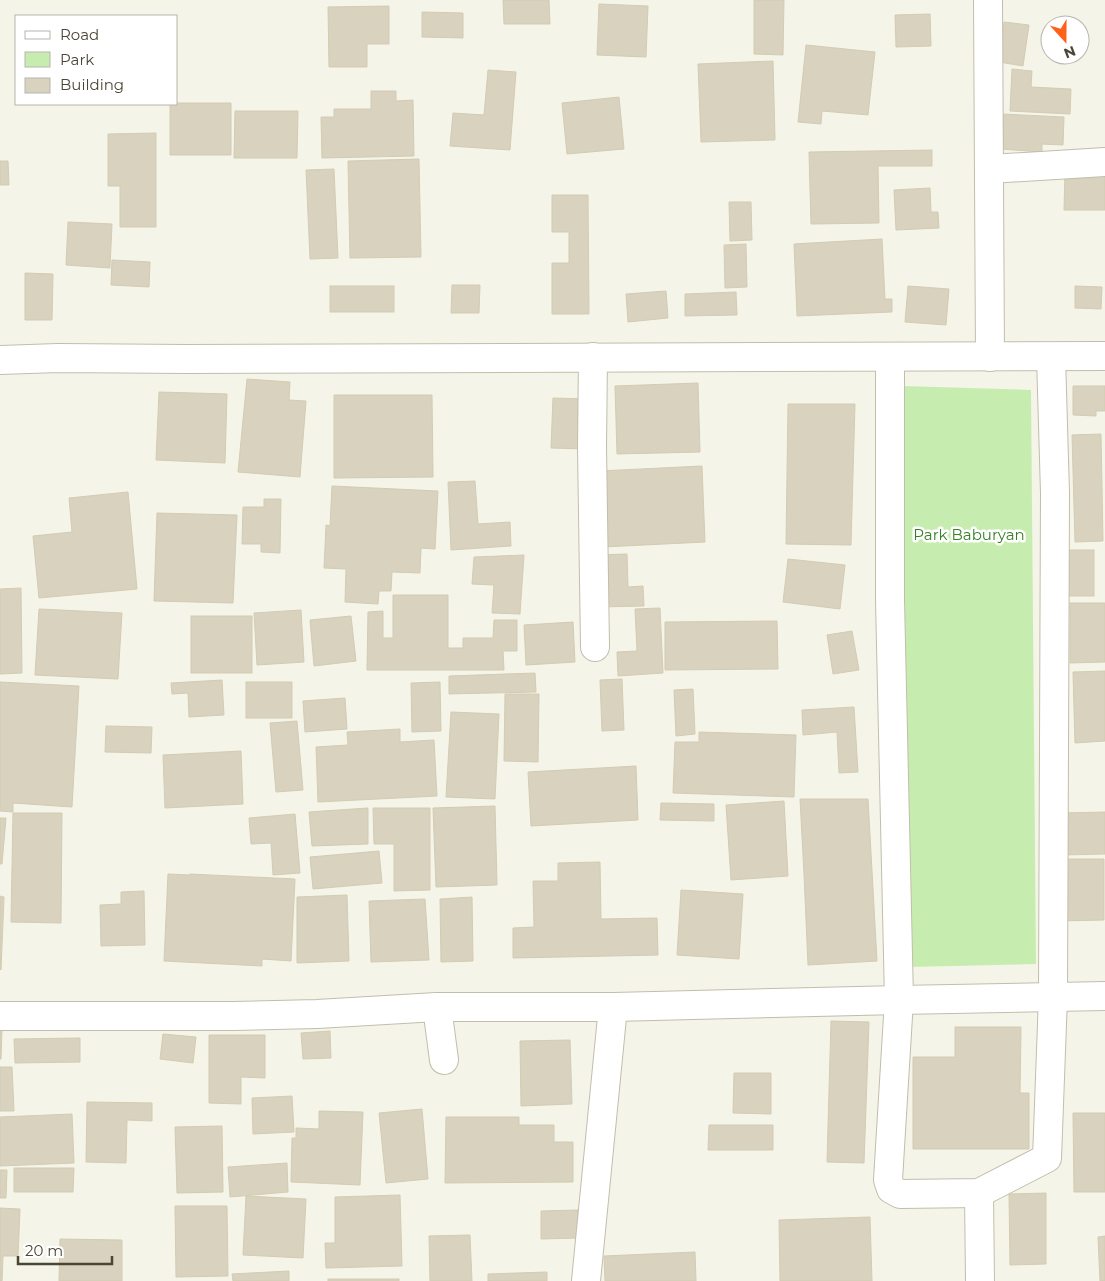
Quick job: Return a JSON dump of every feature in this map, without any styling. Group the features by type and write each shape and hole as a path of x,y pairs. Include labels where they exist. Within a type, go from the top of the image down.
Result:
{"street":[{"path":"988,0 990,357"},
{"path":"990,169 1105,162"},
{"path":"0,360 58,358 1105,356"},
{"path":"593,357 592,447 595,647"},
{"path":"890,357 890,600 899,1000 888,1180 891,1189 900,1194 979,1193 1047,1158 1053,997 1055,493 1051,357"},
{"path":"0,1016 242,1016 437,1007 613,1007 1105,996"},
{"path":"437,1007 444,1060"},
{"path":"586,1281 613,1007"},
{"path":"979,1193 980,1281"}],"green space":[{"name":"Park Baburyan","path":"903,386 1031,390 1036,964 908,967"}],"building":[{"path":"503,0 549,0 550,24 504,24"},
{"path":"754,0 784,0 783,55 754,54"},
{"path":"599,4 648,6 646,57 597,55"},
{"path":"389,6 389,44 367,44 367,67 329,67 328,7"},
{"path":"422,12 463,13 463,38 422,37"},
{"path":"930,14 931,46 896,47 895,15"},
{"path":"1004,22 1029,25 1023,66 999,62"},
{"path":"806,45 875,52 868,115 822,111 821,124 798,122"},
{"path":"773,61 775,140 701,142 698,64"},
{"path":"1012,69 1032,71 1031,87 1071,89 1070,114 1010,111"},
{"path":"488,70 516,72 510,150 450,146 453,113 484,115"},
{"path":"371,91 396,91 396,101 413,100 414,156 322,158 321,117 334,117 334,109 371,109"},
{"path":"619,97 624,149 567,154 562,103"},
{"path":"178,103 231,103 231,155 170,155 170,105 178,105"},
{"path":"235,111 298,111 297,158 234,158"},
{"path":"1002,114 1064,117 1063,145 1042,144 1042,152 1000,149"},
{"path":"156,133 156,227 120,227 120,186 108,186 108,134"},
{"path":"932,150 932,166 878,166 879,223 811,224 809,152"},
{"path":"419,159 421,257 350,258 348,161"},
{"path":"0,161 8,161 9,185 0,185"},
{"path":"334,169 338,258 310,259 306,170"},
{"path":"1065,170 1105,170 1105,210 1064,210"},
{"path":"930,188 931,212 938,212 939,228 896,230 894,190"},
{"path":"552,195 588,195 589,314 552,314 552,263 569,263 569,232 552,232"},
{"path":"729,202 751,202 752,240 730,241"},
{"path":"68,222 112,224 110,268 66,265"},
{"path":"882,239 885,299 892,299 892,312 797,316 794,244"},
{"path":"746,244 747,287 725,288 724,245"},
{"path":"112,260 150,262 149,287 111,285"},
{"path":"25,273 53,274 52,320 25,320"},
{"path":"452,285 480,285 479,313 451,313"},
{"path":"330,286 394,286 394,312 330,312"},
{"path":"908,286 949,289 946,325 905,322"},
{"path":"1075,286 1102,287 1101,309 1075,308"},
{"path":"666,291 668,318 628,322 626,294"},
{"path":"736,292 737,315 685,316 685,294"},
{"path":"247,379 290,382 289,400 306,401 300,477 238,472"},
{"path":"698,383 700,452 617,454 615,386"},
{"path":"1073,386 1105,386 1105,411 1096,411 1096,416 1073,415"},
{"path":"159,392 227,394 225,463 156,460"},
{"path":"334,395 432,395 433,477 334,478"},
{"path":"553,398 587,399 585,449 551,448"},
{"path":"788,404 855,404 851,545 786,544"},
{"path":"1101,434 1103,541 1075,542 1072,435"},
{"path":"702,466 705,542 603,547 600,471"},
{"path":"475,481 478,524 510,522 511,546 451,550 448,482"},
{"path":"332,486 438,491 435,549 421,548 420,573 392,572 391,591 379,591 378,604 345,602 346,569 324,568 326,525 330,526"},
{"path":"128,492 137,589 39,598 33,536 72,532 69,498"},
{"path":"264,499 281,499 280,553 261,552 261,544 242,544 243,507 264,507"},
{"path":"157,513 237,515 233,603 154,601"},
{"path":"1066,550 1094,550 1094,596 1066,596"},
{"path":"627,554 628,587 643,586 644,606 597,607 595,555"},
{"path":"524,555 520,614 492,613 494,585 472,584 474,557"},
{"path":"788,559 845,565 840,609 783,602"},
{"path":"21,588 22,673 0,674 0,589"},
{"path":"393,595 448,595 448,648 463,648 463,638 493,638 494,620 517,620 517,651 503,651 504,670 367,670 368,612 383,611 383,638 393,638"},
{"path":"1070,603 1105,603 1105,662 1070,663"},
{"path":"660,608 663,673 618,676 617,652 637,651 635,609"},
{"path":"39,609 122,613 118,679 35,675"},
{"path":"301,610 304,662 257,665 254,613"},
{"path":"191,616 252,616 252,673 191,673"},
{"path":"351,616 356,661 314,666 310,620"},
{"path":"777,621 778,669 665,670 665,622"},
{"path":"573,622 575,662 526,665 524,625"},
{"path":"852,631 859,670 833,674 827,635"},
{"path":"1105,671 1105,741 1075,743 1073,672"},
{"path":"535,673 536,692 449,694 449,676"},
{"path":"622,679 624,730 602,731 600,680"},
{"path":"222,680 224,715 189,717 188,693 172,694 171,683"},
{"path":"0,682 79,686 72,807 13,803 13,812 0,811"},
{"path":"246,682 292,682 292,718 246,718"},
{"path":"440,682 441,731 412,732 411,683"},
{"path":"693,689 695,734 676,736 674,690"},
{"path":"505,694 539,694 538,762 504,761"},
{"path":"345,698 347,729 305,732 303,701"},
{"path":"854,707 858,772 839,773 837,732 803,735 802,710"},
{"path":"451,712 499,714 495,799 446,797"},
{"path":"297,721 303,790 276,792 270,723"},
{"path":"106,726 152,727 151,753 105,752"},
{"path":"400,729 400,742 434,740 437,796 318,802 316,747 348,745 347,732"},
{"path":"699,732 796,735 794,797 673,793 675,742 699,742"},
{"path":"241,751 243,804 165,808 163,755"},
{"path":"636,766 638,820 531,826 528,772"},
{"path":"800,799 868,799 877,961 808,965"},
{"path":"784,801 788,876 731,880 726,805"},
{"path":"661,803 714,804 714,821 660,820"},
{"path":"495,806 497,885 436,887 433,808"},
{"path":"368,808 368,844 312,846 309,812"},
{"path":"373,808 430,808 430,890 394,891 394,844 374,844"},
{"path":"1105,812 1105,854 1062,855 1062,813"},
{"path":"13,813 62,813 61,923 11,922"},
{"path":"295,814 300,873 273,875 271,843 251,844 249,818"},
{"path":"0,818 6,818 2,864 0,864"},
{"path":"379,851 382,883 313,889 310,857"},
{"path":"1058,859 1104,859 1104,920 1058,921"},
{"path":"600,862 601,919 657,918 658,955 513,958 513,928 534,927 533,881 558,881 558,863"},
{"path":"168,874 295,879 291,961 262,959 262,966 164,961"},
{"path":"681,890 743,894 739,959 677,955"},
{"path":"144,891 145,945 101,946 100,905 121,904 121,892"},
{"path":"347,895 349,961 297,963 297,897"},
{"path":"0,896 4,897 1,970 0,969"},
{"path":"472,897 473,961 441,962 440,899"},
{"path":"425,899 429,960 371,962 369,901"},
{"path":"831,1021 869,1022 864,1163 827,1162"},
{"path":"955,1027 1021,1027 1020,1093 1029,1093 1029,1149 913,1149 913,1057 955,1057"},
{"path":"0,1029 2,1029 1,1059 0,1059"},
{"path":"330,1031 331,1058 303,1059 301,1033"},
{"path":"163,1034 196,1037 193,1063 160,1059"},
{"path":"209,1035 265,1035 265,1078 241,1077 241,1104 209,1103"},
{"path":"80,1038 80,1062 15,1063 14,1039"},
{"path":"570,1040 572,1104 521,1106 520,1041"},
{"path":"0,1067 12,1067 14,1111 0,1111"},
{"path":"734,1073 771,1073 771,1114 733,1113"},
{"path":"292,1096 294,1132 253,1134 252,1098"},
{"path":"87,1102 152,1103 152,1121 127,1120 126,1163 86,1162"},
{"path":"422,1109 428,1179 386,1183 379,1113"},
{"path":"319,1111 363,1112 360,1185 291,1182 292,1138 296,1138 296,1128 319,1129"},
{"path":"1073,1113 1105,1113 1105,1192 1074,1192"},
{"path":"72,1114 74,1163 0,1166 0,1117"},
{"path":"446,1117 519,1117 519,1125 554,1125 554,1142 573,1142 573,1182 445,1183"},
{"path":"709,1125 773,1125 773,1150 708,1150"},
{"path":"222,1126 223,1192 177,1193 175,1127"},
{"path":"287,1163 288,1192 230,1197 228,1167"},
{"path":"14,1168 74,1168 73,1192 14,1192"},
{"path":"0,1170 7,1170 6,1198 0,1198"},
{"path":"1046,1193 1046,1264 1010,1265 1009,1194"},
{"path":"400,1195 402,1266 326,1268 325,1243 335,1243 335,1197"},
{"path":"246,1196 306,1199 303,1258 243,1255"},
{"path":"175,1206 227,1206 228,1276 176,1277"},
{"path":"0,1208 20,1209 18,1256 3,1256 2,1281 0,1281"},
{"path":"578,1210 579,1238 541,1239 541,1211"},
{"path":"870,1217 872,1281 780,1281 779,1220"},
{"path":"470,1235 472,1281 430,1281 429,1236"},
{"path":"1105,1236 1105,1281 1100,1281 1098,1237"},
{"path":"60,1239 122,1240 122,1281 59,1281"},
{"path":"695,1252 696,1281 605,1281 604,1256"},
{"path":"289,1271 289,1281 233,1281 232,1274"},
{"path":"547,1272 547,1281 488,1281 488,1274"},
{"path":"328,1279 399,1279 399,1281 328,1281"}]}
